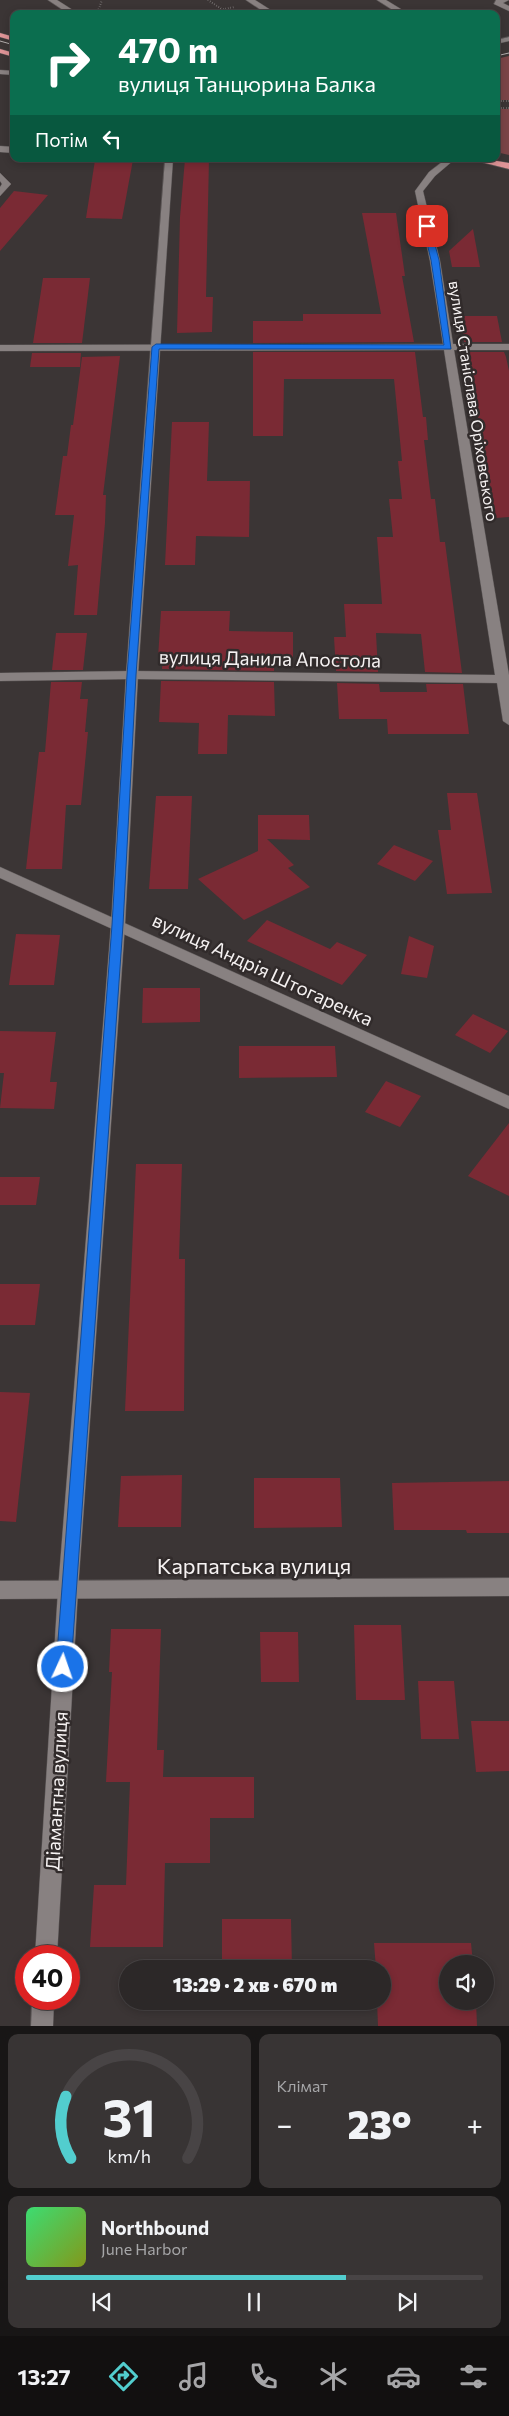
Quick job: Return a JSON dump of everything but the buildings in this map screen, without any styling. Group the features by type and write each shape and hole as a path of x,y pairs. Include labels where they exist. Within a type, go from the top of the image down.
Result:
{"highway":[{"path":"488,162 509,166"}],"street":[{"path":"52,0 68,10"},
{"path":"381,0 398,10"},
{"path":"506,0 497,2 509,9"},
{"path":"253,2 266,10"},
{"name":"Діамантна вулиця","path":"47,1945 68,1590 118,925 132,675 169,162"},
{"name":"вулиця Станіслава Оріховського","path":"447,162 432,174 419,191 435,260 448,348 506,679 509,721"},
{"path":"0,176 7,184 0,193"},
{"path":"0,348 509,347"},
{"name":"вулиця Данила Апостола","path":"0,677 132,675 506,679"},
{"name":"вулиця Андрія Штогаренка","path":"0,872 509,1103"},
{"name":"Карпатська вулиця","path":"0,1590 509,1587"},
{"path":"42,2026 43,2010"}],"path":[{"path":"208,0 222,9"},
{"path":"217,10 253,2"}],"shaded area":[{"path":"509,56 509,100 500,100 500,58"},
{"path":"500,109 509,109 509,155 500,153"}],"tram line":[{"path":"0,41 10,44"},
{"path":"500,55 509,53"}],"route":[{"path":"63,1667 118,925 132,675 156,347 448,348 435,260 427,226"}]}
